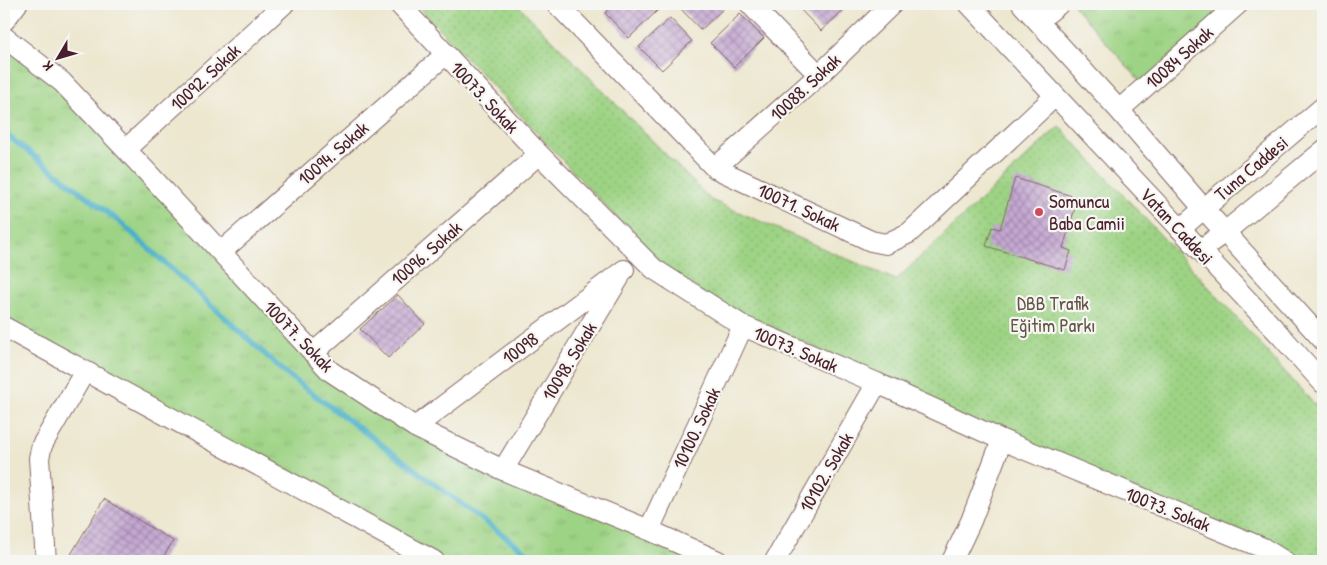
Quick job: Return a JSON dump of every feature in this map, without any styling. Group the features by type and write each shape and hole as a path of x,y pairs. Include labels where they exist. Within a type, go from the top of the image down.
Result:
{"street":[{"path":"10,13 28,4"},
{"name":"10092. Sokak","path":"126,149 284,4"},
{"name":"10073. Sokak","path":"399,4 539,154 654,269 743,326 877,383 1261,555 1284,561"},
{"name":"10071. Sokak","path":"557,4 716,168 871,241 886,244 909,233 1055,96"},
{"path":"750,4 819,74"},
{"name":"10088. Sokak","path":"716,168 892,4"},
{"name":"Vatan Caddesi","path":"970,4 1323,383"},
{"name":"Vatan Caddesi","path":"1022,4 1119,110 1203,208 1323,340"},
{"path":"1038,21 1059,4"},
{"name":"10084 Sokak","path":"1119,110 1238,4"},
{"name":"10077. Sokak","path":"4,37 62,82 330,371 415,427 503,470 649,530 718,561"},
{"name":"10094. Sokak","path":"221,252 446,54"},
{"name":"Tuna Caddesi","path":"1180,229 1323,107"},
{"name":"Tuna Caddesi","path":"1200,250 1225,232 1323,151"},
{"name":"10096. Sokak","path":"313,352 539,154"},
{"name":"10098. Sokak","path":"503,470 624,270 637,252"},
{"name":"10098","path":"415,427 624,270"},
{"name":"10100. Sokak","path":"649,530 743,326"},
{"path":"4,327 434,561"},
{"path":"46,561 39,458 42,445 85,371"},
{"name":"10102. Sokak","path":"774,561 877,383"},
{"path":"952,561 972,521 1002,440"}],"green space":[{"name":"DBB Trafik Eğitim Parkı","path":"416,4 517,4 711,200 896,280 1059,126 1206,284 1323,414 1323,561 1299,561 1283,549 1007,439 682,284 641,244"},
{"path":"1077,4 1230,4 1141,82 1074,6"},
{"path":"4,37 62,82 313,353 415,427 718,561 434,561 4,327"}],"building":[{"path":"614,4 656,4 660,8 629,38 605,13"},
{"path":"684,4 728,4 701,30 680,8"},
{"path":"795,4 850,4 821,31"},
{"path":"740,14 764,38 734,67 710,43"},
{"path":"670,18 692,41 662,70 639,47"},
{"name":"Somuncu Baba Camii","path":"1015,178 1078,198 1063,248 1071,251 1065,270 986,246 992,227 1000,229"},
{"path":"398,295 425,324 388,358 360,329"},
{"path":"104,499 173,541 161,561 67,561"}],"waterway":[{"path":"4,133 121,223 289,376 522,549 541,561"}],"place":[{"name":"Somuncu Baba Camii","path":"1039,212"}]}
